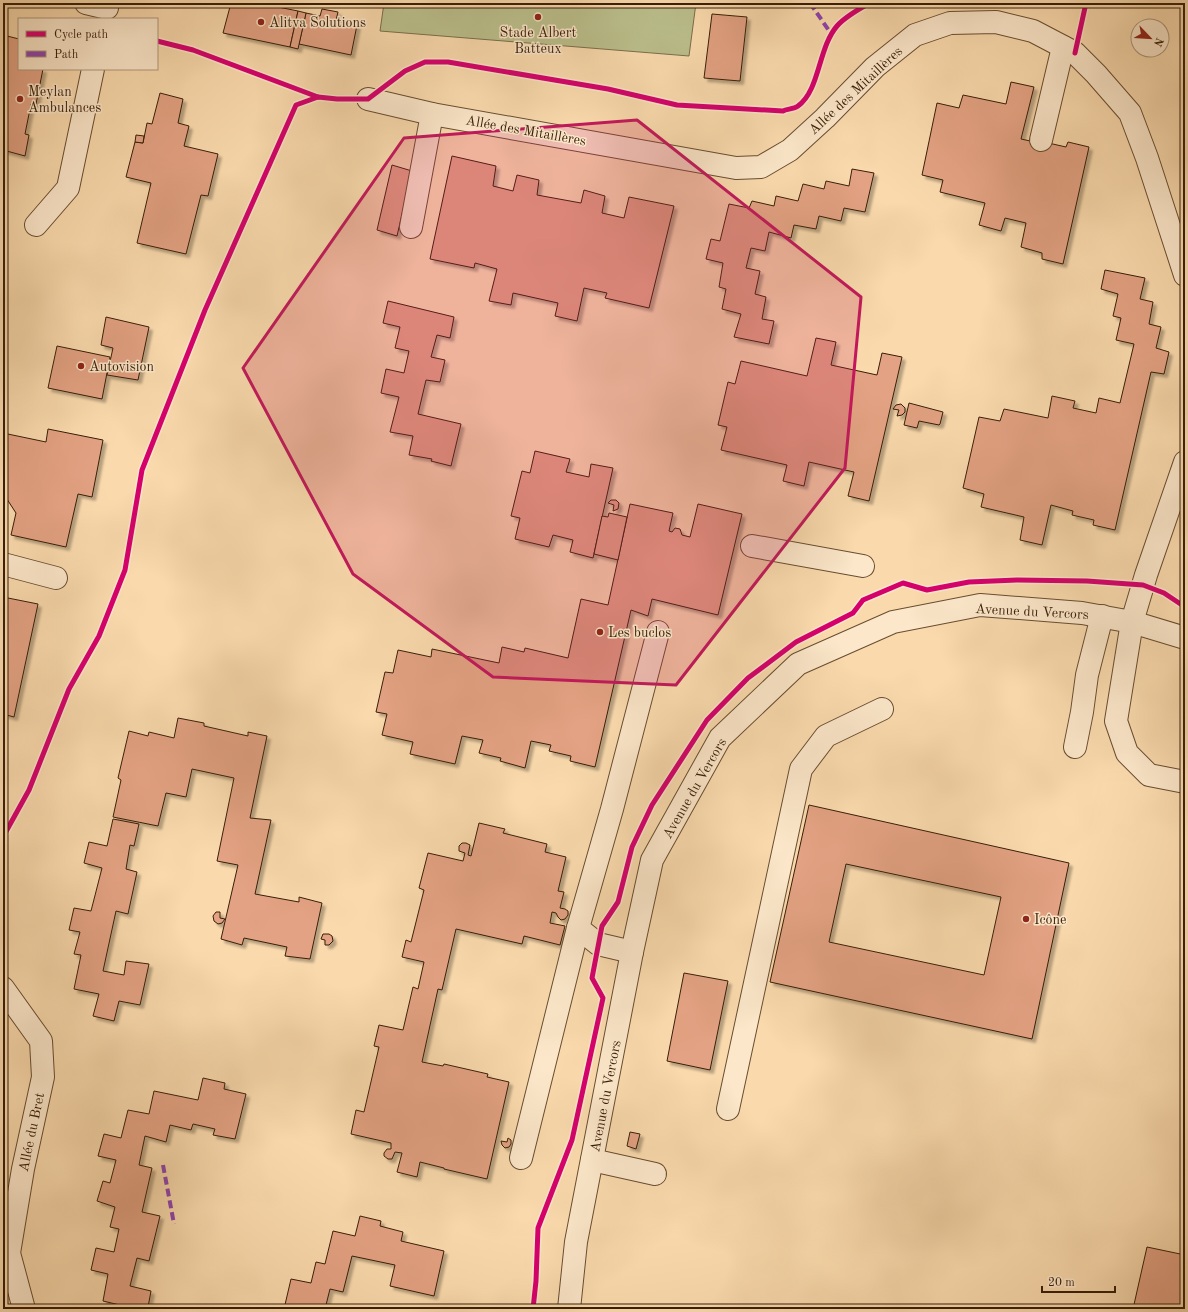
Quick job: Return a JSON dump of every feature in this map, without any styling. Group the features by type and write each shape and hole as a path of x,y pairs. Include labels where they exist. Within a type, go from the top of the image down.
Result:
{"street":[{"path":"86,3 106,10"},
{"name":"Allée des Mitaillères","path":"368,99 432,114 736,168 761,166 790,150 825,118 875,68 915,35 950,23 992,21 1033,32 1075,52 1130,113 1147,158 1185,275"},
{"path":"1041,140 1063,47"},
{"path":"36,225 68,188 93,70"},
{"path":"410,227 432,114"},
{"path":"1185,462 1146,575 1132,622 1116,720 1128,753 1149,774 1185,782"},
{"path":"752,546 863,566"},
{"path":"3,564 56,578"},
{"name":"Avenue du Vercors","path":"569,1309 576,1242 632,952 652,860 720,738 798,664 893,622 980,605 1102,616 1132,622 1185,638"},
{"path":"1074,747 1082,712 1087,675 1102,616"},
{"path":"521,1158 578,928 612,809 658,632"},
{"path":"728,1109 801,769 826,736 882,709"},
{"path":"578,928 598,944 632,952"},
{"name":"Allée du Bret","path":"3,988 41,1041 43,1077 23,1169 9,1253 24,1309"},
{"path":"592,1160 655,1174"}],"highlighted area":[{"path":"637,120 861,297 845,468 676,685 493,677 353,574 243,368 404,138"}],"green space":[{"name":"Stade Albert Batteux","path":"384,3 696,3 689,56 380,31"}],"building":[{"name":"Alitva Solutions","path":"231,3 258,3 298,11 290,47 223,33"},
{"path":"322,9 338,12 336,20 357,25 351,55 299,44 306,13 320,16"},
{"path":"298,11 306,13 298,49 290,47"},
{"path":"712,14 747,17 740,81 704,78"},
{"name":"Meylan Ambulances","path":"3,35 18,39 18,70 43,70 36,104 31,104 25,134 29,135 25,156 3,150"},
{"path":"1011,82 1034,87 1021,139 1066,147 1068,142 1089,147 1063,264 1042,259 1042,253 1021,247 1026,223 1005,218 1001,231 979,225 985,203 940,192 943,180 922,175 937,103 959,108 963,95 1006,104"},
{"path":"160,93 183,99 178,123 189,126 184,146 218,154 208,196 201,195 186,254 137,243 151,183 126,177 135,142 143,143 147,123 152,124"},
{"path":"136,135 144,136 143,143 135,142"},
{"path":"452,156 496,166 493,186 513,191 517,175 539,180 537,195 581,203 584,190 605,196 602,213 624,218 629,197 674,206 649,308 605,298 607,293 584,288 577,321 555,316 558,303 513,293 511,305 489,301 497,269 475,263 474,268 430,259"},
{"path":"392,165 412,171 397,236 377,230"},
{"path":"852,169 874,173 865,212 844,208 841,221 819,216 816,229 794,225 791,238 769,232 765,251 751,248 746,268 760,271 755,294 766,297 762,319 774,321 769,344 734,337 741,314 722,309 726,289 719,287 723,263 706,259 711,239 720,241 729,204 749,208 752,201 774,206 776,196 798,201 803,184 824,189 826,181 849,186"},
{"path":"1105,270 1145,278 1140,299 1153,302 1149,324 1161,327 1156,348 1169,352 1164,374 1151,372 1115,530 1093,525 1094,520 1072,515 1073,511 1051,505 1042,545 1020,540 1024,517 981,507 984,494 963,488 979,417 1000,421 1004,409 1048,418 1052,396 1075,401 1073,408 1096,413 1099,398 1120,403 1134,344 1116,340 1121,318 1113,316 1118,294 1101,289"},
{"path":"388,301 454,317 450,338 437,335 431,357 445,360 440,382 426,380 418,414 461,424 451,466 431,461 432,459 409,455 413,436 390,432 399,397 381,393 386,369 404,373 409,351 395,348 400,327 383,323"},
{"path":"106,317 149,327 138,380 107,375 113,348 101,345"},
{"path":"816,338 836,342 831,365 877,375 882,353 902,357 869,501 848,496 854,472 809,462 804,486 783,481 787,465 721,450 727,427 718,425 728,382 735,384 741,361 807,376"},
{"name":"Autovision","path":"57,346 110,357 102,399 48,388"},
{"path":"909,403 943,412 940,424 919,421 917,428 904,425"},
{"path":"901,404 905,408 905,412 902,415 897,416 899,410 893,409 896,405"},
{"path":"48,429 103,440 92,497 78,494 66,547 11,535 16,513 3,493 3,433 46,442"},
{"path":"535,451 570,459 566,472 589,477 591,464 613,468 593,558 570,552 573,540 553,535 549,547 515,539 520,518 511,516 522,471 530,473"},
{"path":"611,500 616,500 619,503 618,509 613,511 614,505 608,503"},
{"name":"Les buclos","path":"630,504 673,513 669,531 672,532 675,528 680,529 682,535 690,537 698,504 742,514 718,615 652,599 648,616 631,610 595,767 570,761 571,756 549,751 551,745 531,741 525,768 500,761 501,758 479,753 483,740 462,736 455,764 410,754 413,742 382,735 387,714 376,712 385,672 393,673 398,650 431,657 432,649 499,663 502,647 524,652 525,648 568,658 581,599 608,605"},
{"path":"609,513 627,517 618,560 594,554 602,516 608,517"},
{"path":"3,597 38,604 14,717 3,714"},
{"path":"178,718 204,723 204,726 248,736 248,732 267,736 250,818 271,820 255,894 299,902 299,897 322,903 310,959 285,956 287,947 244,938 242,945 221,939 238,865 217,861 234,778 192,769 186,797 166,793 158,826 113,817 121,780 118,778 129,731 148,736 149,732 174,738"},
{"name":"Icône","path":"809,805 1069,863 1032,1039 770,982","holes":["846,864 1001,897 984,975 829,942"]},
{"path":"113,819 139,824 134,846 130,845 126,869 137,872 128,914 116,911 103,971 124,975 126,961 149,964 140,1005 119,1001 114,1021 93,1016 99,994 74,989 81,955 74,954 80,932 69,930 74,908 91,911 102,868 84,863 89,842 107,846"},
{"path":"479,823 505,829 503,833 547,844 545,852 566,857 558,891 564,892 560,908 568,911 568,915 565,919 561,920 556,913 552,912 550,923 565,926 560,945 524,936 522,944 456,929 442,990 438,989 422,1062 443,1066 444,1064 488,1074 487,1077 509,1082 487,1179 420,1162 417,1177 397,1172 402,1153 395,1152 392,1159 388,1159 384,1156 387,1149 391,1149 391,1143 351,1134 356,1110 364,1112 379,1047 374,1046 379,1025 403,1030 413,987 418,989 424,962 402,957 406,940 411,942 424,890 419,888 428,853 463,861 465,853 459,851 459,846 462,843 470,845 468,855 471,856"},
{"path":"216,912 220,912 220,918 225,919 222,923 218,924 214,921 213,916"},
{"path":"323,934 329,934 332,936 333,941 329,945 325,945 325,940 321,939"},
{"path":"684,973 728,981 710,1070 667,1061"},
{"path":"203,1078 225,1083 224,1089 246,1094 235,1139 213,1135 215,1129 193,1124 191,1130 170,1125 166,1142 145,1136 139,1165 152,1168 142,1212 160,1216 149,1261 137,1258 130,1286 151,1291 148,1307 156,1309 123,1309 124,1306 103,1301 108,1274 91,1270 96,1248 114,1252 119,1229 110,1227 115,1207 97,1201 103,1181 110,1183 116,1160 98,1156 104,1134 121,1138 128,1110 149,1114 154,1091 198,1100"},
{"path":"630,1132 640,1134 636,1149 627,1146"},
{"path":"508,1138 511,1140 511,1144 509,1147 505,1148 501,1141 507,1142"},
{"path":"360,1216 381,1221 380,1226 403,1232 401,1241 444,1251 434,1296 390,1286 395,1265 352,1256 343,1292 330,1289 325,1309 284,1309 291,1279 311,1283 316,1262 325,1264 333,1231 355,1236"},
{"path":"1147,1247 1185,1255 1185,1309 1133,1309"}],"marked path":[{"path":"810,3 832,35"},
{"path":"163,1165 174,1224"}],"cycle path":[{"path":"3,837 29,790 69,689 99,636 125,570 142,470 205,310 296,105 318,97 337,99 368,99 405,71 425,62 448,62 608,89 677,105 783,111 798,106 811,90 826,46 837,26 848,16 870,3"},
{"path":"1075,53 1086,3"},
{"path":"158,41 193,50 318,97"},
{"path":"533,1309 536,1281 538,1228 572,1140 603,998 592,978 602,926 618,902 632,847 652,805 707,720 748,678 796,642 853,613 863,600 903,583 927,590 969,582 1017,580 1087,581 1143,585 1164,593 1185,607"}],"place":[{"name":"Stade Albert Batteux","path":"538,17"},
{"name":"Alitva Solutions","path":"261,22"},
{"name":"Meylan Ambulances","path":"20,99"},
{"name":"Autovision","path":"81,366"},
{"name":"Les buclos","path":"600,632"},
{"name":"Icône","path":"1026,919"}]}
